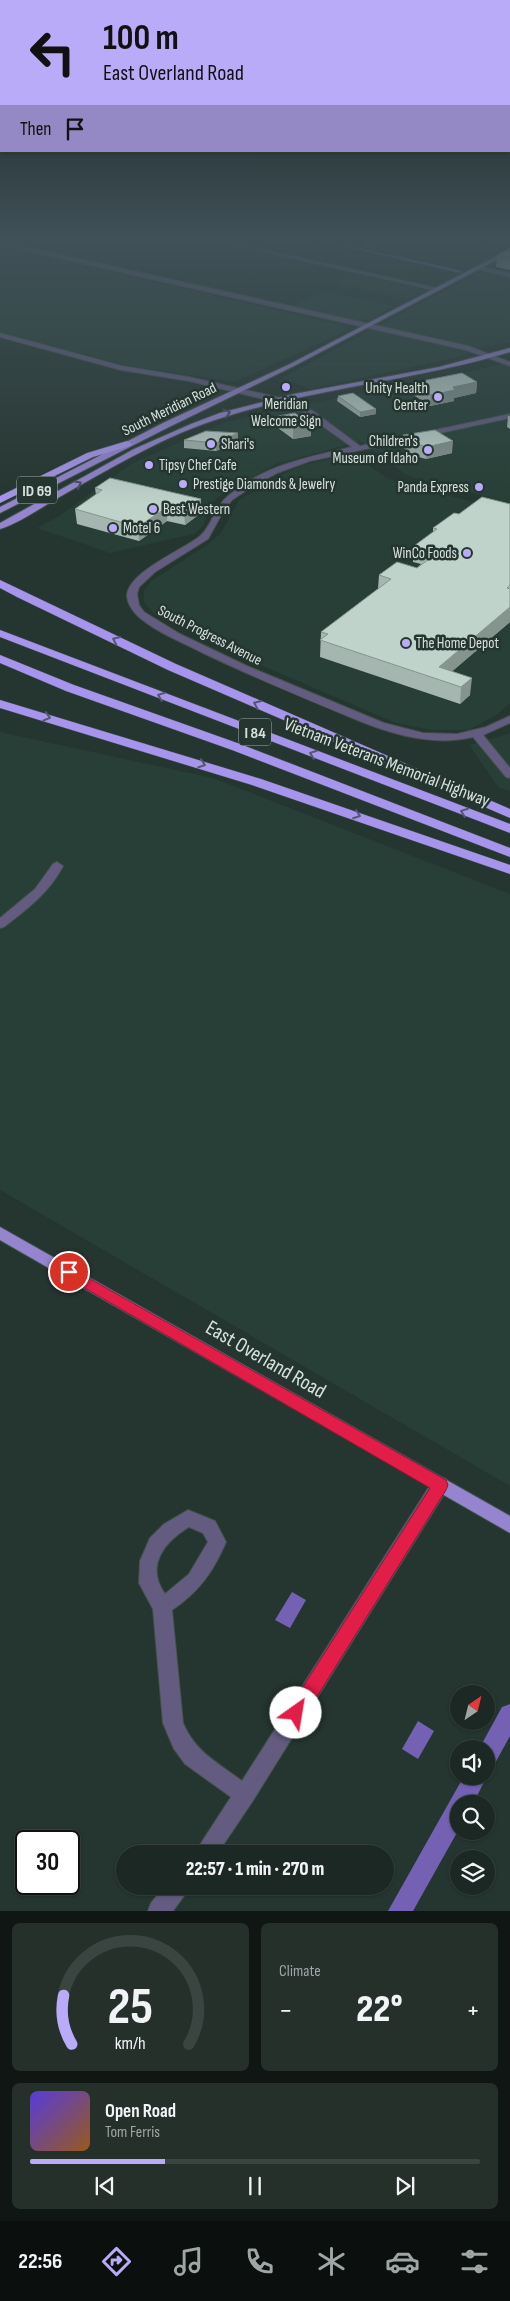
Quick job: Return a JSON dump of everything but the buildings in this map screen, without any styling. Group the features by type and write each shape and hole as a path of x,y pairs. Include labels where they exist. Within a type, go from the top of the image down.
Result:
{"highway":[{"path":"0,500 90,455 127,444"},
{"path":"0,583 21,595 172,667 510,814"},
{"path":"0,591 21,595"},
{"name":"Vietnam Veterans Memorial Highway","path":"0,632 510,829"},
{"name":"I 84","path":"0,660 510,853"},
{"path":"0,704 207,765 347,811 510,870"}],"main road":[{"name":"South Meridian Road","path":"0,510 127,444 363,328"},
{"name":"South Meridian Road","path":"0,526 138,451 181,430 222,414 278,400 447,367 510,350"},
{"path":"138,451 146,440 223,403 240,390"},
{"name":"East Overland Road","path":"0,1233 510,1525"}],"street":[{"path":"377,328 468,348 510,364"},
{"path":"0,335 134,371 189,379 278,400 310,413 358,448"},
{"name":"South Progress Avenue","path":"476,734 451,737 423,736 386,727 262,676 185,640 141,614 133,602 132,596 133,590 142,578 205,536 212,528 220,510 234,495 289,464 510,416"},
{"path":"510,719 500,726 476,734 510,775"},
{"path":"0,924 40,892 52,878 57,866"},
{"path":"210,1845 245,1795 440,1485"},
{"path":"162,1606 187,1591 207,1566 217,1542 209,1527 188,1518 169,1529 148,1556 148,1584 162,1606 173,1723 181,1742 192,1757 245,1795"},
{"path":"159,1911 172,1895"}],"shaded area":[{"path":"0,328 347,328 348,330 235,382 126,365 0,332"},
{"path":"375,328 510,328 510,342 484,347 463,356 310,389 282,378"},
{"path":"510,362 510,503 408,476 360,441 276,464 226,491 211,504 203,526 194,534 110,553 37,528 59,516 131,464 225,422"},
{"path":"352,455 389,479 510,512 510,703 498,714 469,730 431,730 396,723 223,649 154,614 144,602 144,590 151,581 207,545 221,533 239,500 289,471 307,464"},
{"path":"0,732 213,778 510,894 510,1486 0,1190"},
{"path":"510,733 510,791 498,787 469,745"},
{"path":"292,1592 306,1600 290,1628 275,1620"},
{"path":"418,1721 434,1731 418,1759 402,1749"}],"waterway":[{"path":"495,1741 510,1715"},
{"path":"465,1795 471,1785"},
{"path":"400,1911 450,1822"}],"place":[{"name":"Meridian Welcome Sign","path":"286,387"},
{"name":"Unity Health Center","path":"438,397"},
{"name":"Shari's","path":"211,444"},
{"name":"Children's Museum of Idaho","path":"428,450"},
{"name":"Tipsy Chef Cafe","path":"149,465"},
{"name":"Prestige Diamonds & Jewelry","path":"183,484"},
{"name":"Panda Express","path":"479,487"},
{"name":"Best Western","path":"153,509"},
{"name":"Motel 6","path":"113,528"},
{"name":"WinCo Foods","path":"467,553"},
{"name":"The Home Depot","path":"406,643"}],"route":[{"path":"69,1272 440,1485 296,1713"}]}
